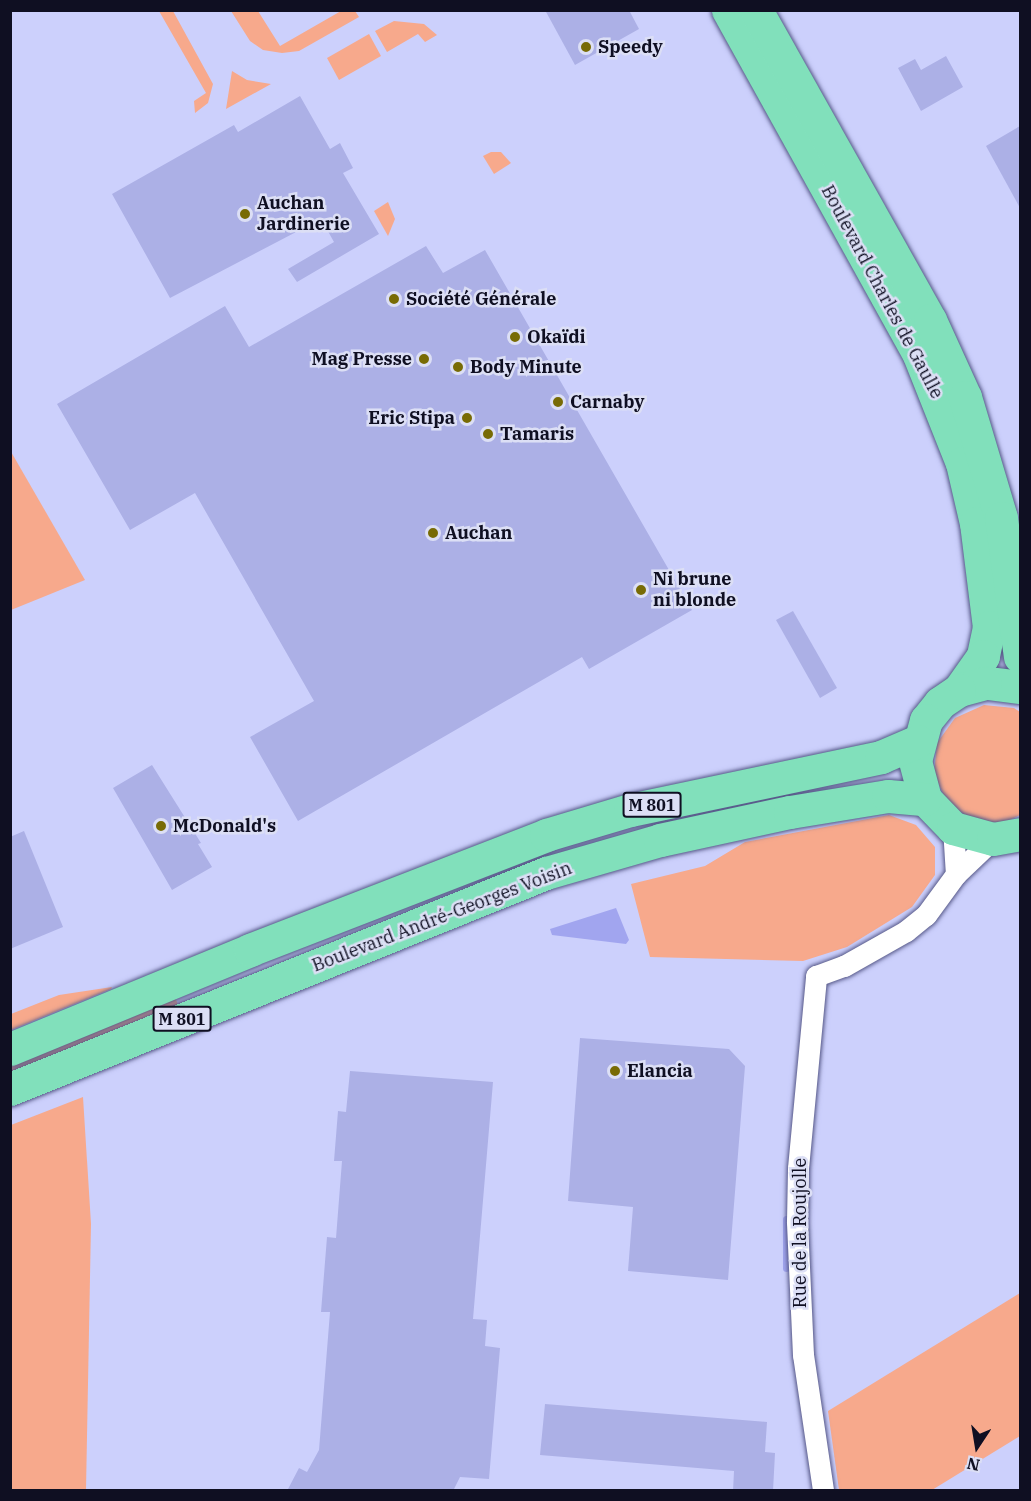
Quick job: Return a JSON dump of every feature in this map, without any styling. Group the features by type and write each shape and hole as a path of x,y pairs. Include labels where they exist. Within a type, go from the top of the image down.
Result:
{"main road":[{"name":"Boulevard Charles de Gaulle","path":"728,10 919,355 962,463 976,523 989,627 984,656 958,690 933,712 918,741"},
{"name":"Boulevard Charles de Gaulle","path":"756,10 930,320 965,397 1001,518 1020,657"},
{"path":"958,690 985,683 1020,687"},
{"path":"918,741 916,771 925,799 953,828 1013,836"},
{"name":"M 801","path":"10,1049 272,941 546,835 630,810 881,757 918,741"},
{"name":"Boulevard André-Georges Voisin","path":"10,1089 546,873 660,840 789,812 888,796 925,799"}],"street":[{"path":"953,828 956,874 1013,836"},
{"name":"Rue de la Roujolle","path":"823,1491 803,1355 797,1221 798,1168 816,976 844,966 906,931 926,915 956,874"}],"shaded area":[{"path":"159,11 173,11 213,84 208,103 195,113 194,101 206,93"},
{"path":"231,11 258,11 280,46 341,11 355,11 359,17 299,51 282,53 263,50 250,41"},
{"path":"394,21 424,24 437,35 425,42 418,34 387,52 375,31"},
{"path":"369,34 381,56 339,80 327,58"},
{"path":"232,71 247,80 271,84 226,109"},
{"path":"491,152 501,152 511,163 494,174 483,156"},
{"path":"388,202 395,219 388,236 374,211"},
{"path":"10,450 85,580 11,610 10,610"},
{"path":"984,705 1014,708 1020,712 1020,815 1003,823 972,820 947,802 934,774 937,743 955,718"},
{"path":"889,815 916,825 935,847 935,875 912,907 847,947 803,961 650,957 631,884 705,866 745,842"},
{"path":"112,987 11,1030 11,1014 59,995"},
{"path":"174,995 179,1007 11,1076 11,1063"},
{"path":"83,1097 91,1224 86,1490 11,1490 11,1125"},
{"path":"1020,1293 1020,1436 932,1490 839,1490 828,1411"}],"water":[{"path":"616,908 629,940 626,944 552,935 550,929"}],"building":[{"name":"Speedy","path":"545,10 629,10 639,29 575,65"},
{"path":"946,56 963,87 921,111 898,68 915,59 921,70"},
{"name":"Auchan Jardinerie","path":"300,96 330,149 340,143 353,168 343,173 379,234 297,282 288,269 334,242 321,219 170,298 112,194 234,125 238,132"},
{"path":"1020,126 1020,208 986,146"},
{"name":"Auchan","path":"426,246 443,273 485,250 692,610 589,669 582,657 298,821 250,737 314,701 195,493 130,530 57,404 225,306 249,347"},
{"path":"793,611 837,688 820,698 776,620"},
{"name":"McDonald's","path":"152,765 201,843 198,844 212,867 172,890 113,788"},
{"path":"24,831 63,927 10,949 10,837"},
{"path":"580,1038 729,1049 745,1066 728,1280 628,1271 633,1207 568,1201"},
{"path":"350,1071 493,1082 473,1319 487,1320 485,1346 500,1348 489,1479 460,1477 453,1491 287,1491 299,1468 307,1472 319,1450 330,1312 321,1312 327,1237 336,1238 342,1161 334,1161 338,1111 346,1112"},
{"path":"545,1404 767,1422 765,1452 775,1453 773,1491 733,1491 734,1471 540,1455"}],"waterway":[{"path":"786,1219 786,1268"}],"place":[{"name":"Speedy","path":"586,47"},
{"name":"Auchan Jardinerie","path":"245,214"},
{"name":"Société Générale","path":"394,299"},
{"name":"Okaïdi","path":"515,337"},
{"name":"Mag Presse","path":"424,359"},
{"name":"Body Minute","path":"458,367"},
{"name":"Carnaby","path":"558,402"},
{"name":"Eric Stipa","path":"467,418"},
{"name":"Tamaris","path":"488,434"},
{"name":"Auchan","path":"433,533"},
{"name":"Ni brune ni blonde","path":"641,590"},
{"name":"McDonald's","path":"161,826"},
{"name":"Elancia","path":"615,1071"}]}
